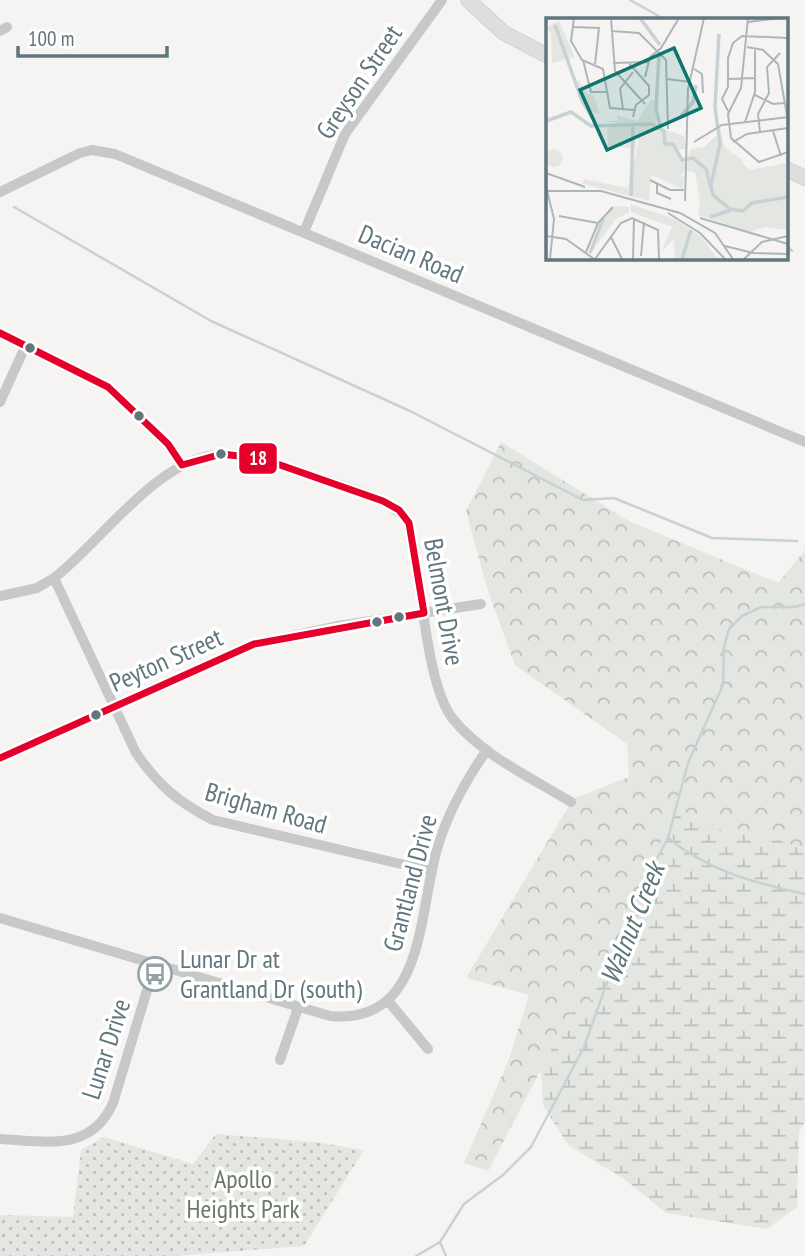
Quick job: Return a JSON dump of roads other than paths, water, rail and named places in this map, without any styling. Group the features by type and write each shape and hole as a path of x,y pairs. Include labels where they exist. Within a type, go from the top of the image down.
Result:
{"street":[{"name":"Greyson Street","path":"304,232 345,134 442,0"},
{"path":"468,0 504,33 546,55"},
{"name":"Dacian Road","path":"0,192 80,153 103,150 805,442"},
{"path":"788,170 805,178"},
{"path":"0,333 108,387 169,444 182,465"},
{"path":"0,402 25,347"},
{"name":"Belmont Drive","path":"0,596 37,588 54,578 147,492 182,465 222,454 263,459 383,501 399,510 409,523 435,676 443,703 453,720 487,750 571,802"},
{"name":"Brigham Road","path":"54,578 136,753 152,776 181,804 214,820 431,871"},
{"name":"Peyton Street","path":"0,758 254,644 481,604"},
{"name":"Grantland Drive","path":"389,1002 407,976 431,871 447,818 465,781 487,750"},
{"path":"0,918 298,1007 351,1018 377,1010 389,1002 428,1049"},
{"name":"Lunar Drive","path":"0,1139 71,1140 94,1130 103,1122 113,1103 155,964"},
{"path":"281,1060 298,1007"}],"waterway":[{"path":"630,0 662,18"},
{"path":"14,207 211,321 410,411 583,500 614,498 712,538 797,541"},
{"path":"788,246 792,251"},
{"name":"Walnut Creek","path":"440,1242 464,1204 503,1175 531,1147 584,1047 640,890 668,838 688,763 723,685 724,647 729,629 742,616 761,607 795,607 805,604"},
{"path":"668,838 699,859 733,874 805,894"},
{"name":"Walnut Creek","path":"440,1242 446,1256"},
{"path":"416,1256 440,1242"}],"place":[{"name":"Lunar Dr at Grantland Dr (south)","path":"155,974"}],"park label":[{"name":"Apollo Heights Park","path":"243,1194"}]}
